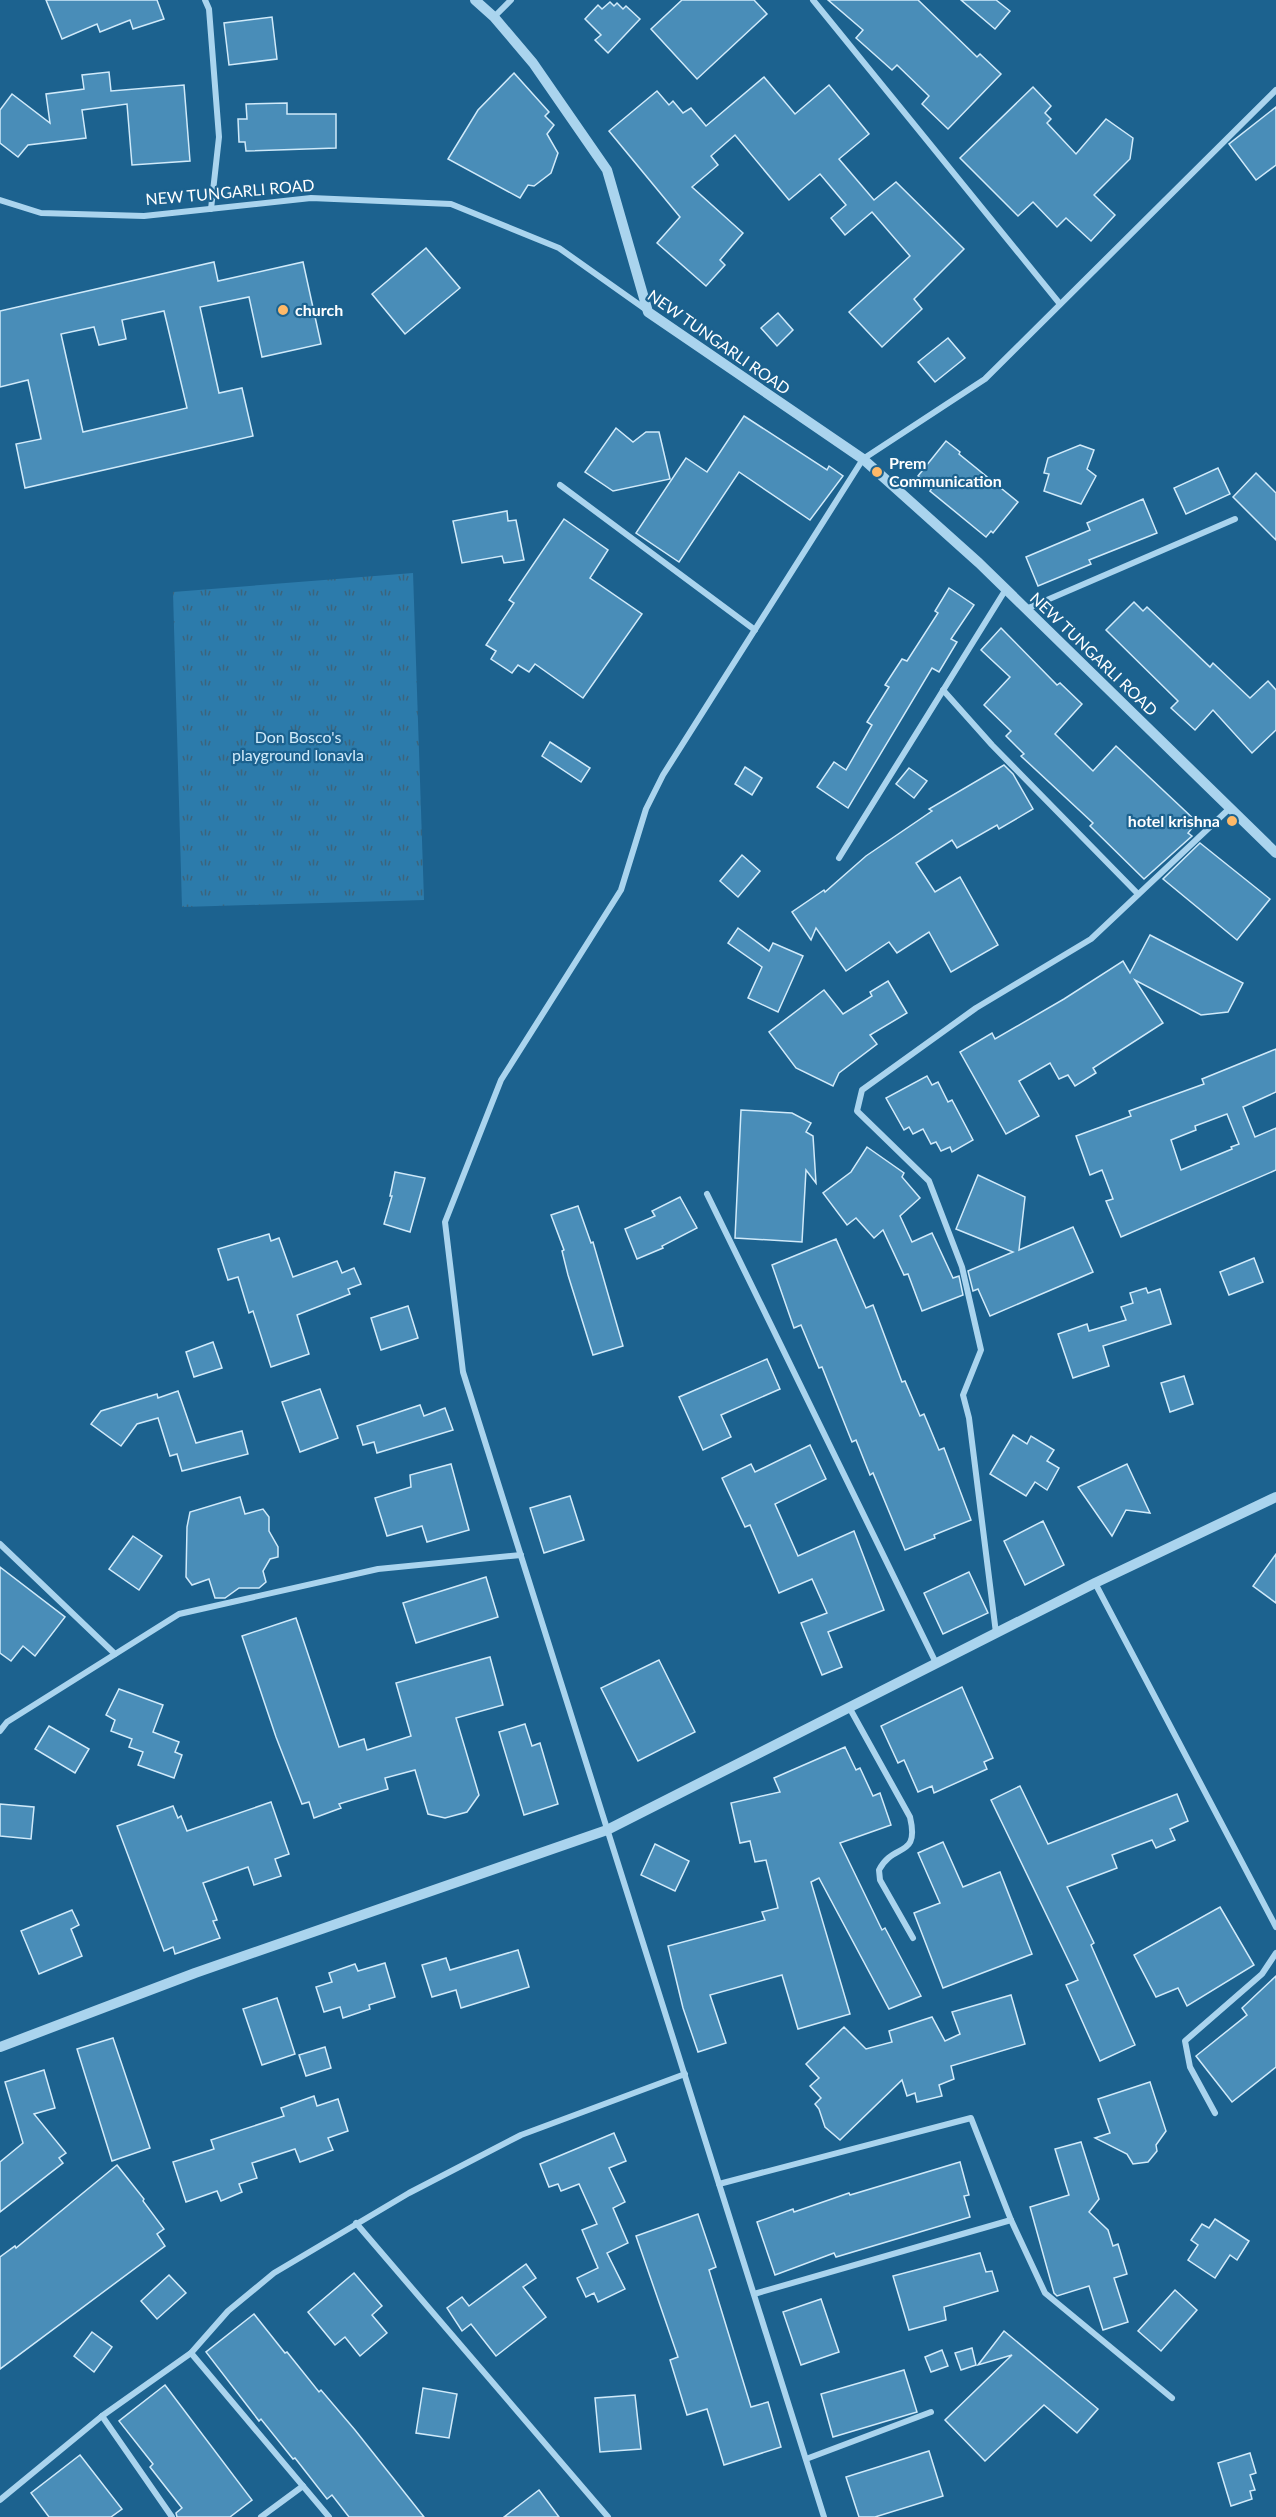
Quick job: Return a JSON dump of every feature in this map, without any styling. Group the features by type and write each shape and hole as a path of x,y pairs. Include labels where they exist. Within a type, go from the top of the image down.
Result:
{"street":[{"path":"205,0 209,9 219,137 211,209"},
{"path":"475,0 494,17 533,63 607,170 648,312"},
{"path":"494,17 511,0"},
{"path":"813,0 1060,304"},
{"path":"824,2517 463,1372 445,1222 501,1080 621,890 646,809 663,775 863,459 985,379 1276,90"},
{"name":"NEW TUNGARLI ROAD","path":"0,200 42,213 144,216 311,198 451,204 559,248 648,312 863,459 1006,589 1276,853"},
{"path":"560,485 754,630"},
{"path":"1026,609 1235,519"},
{"path":"838,858 1006,589"},
{"path":"943,690 992,745 1138,894"},
{"path":"996,1633 969,1418 963,1395 981,1350 962,1267 929,1181 857,1111 862,1089 976,1008 1090,939 1230,808"},
{"path":"707,1194 936,1663"},
{"path":"0,2047 195,1973 608,1830 1095,1583 1276,1497"},
{"path":"0,1544 115,1654"},
{"path":"0,1731 7,1722 179,1614 378,1569 521,1555"},
{"path":"1095,1583 1276,1927"},
{"path":"849,1707 910,1818 914,1834 912,1843 889,1857 879,1869 880,1880 914,1938"},
{"path":"1215,2113 1190,2067 1185,2041 1262,1974 1276,1953"},
{"path":"0,2500 102,2416 191,2352 228,2311 274,2273 356,2223 521,2135 685,2074"},
{"path":"719,2184 971,2118 1011,2220 1045,2293 1172,2398"},
{"path":"754,2294 1011,2220"},
{"path":"356,2223 608,2517"},
{"path":"191,2352 329,2517"},
{"path":"806,2459 931,2412"},
{"path":"102,2416 172,2517"},
{"path":"261,2517 303,2486"}],"green space":[{"name":"Don Bosco's playground lonavla","path":"413,573 424,900 182,907 173,592"}],"building":[{"path":"46,0 157,0 164,19 133,29 130,20 100,32 97,24 62,39"},
{"path":"682,0 754,0 767,14 697,79 651,29"},
{"path":"828,0 918,0 977,57 980,54 1001,74 948,129 922,104 929,96 897,65 892,70 856,38 863,30"},
{"path":"961,0 996,0 1010,11 995,29"},
{"path":"610,2 614,6 617,3 623,9 626,6 640,19 608,53 595,40 601,35 585,19 598,5 602,9"},
{"path":"272,17 277,59 229,65 224,23"},
{"path":"109,72 111,91 184,85 190,161 132,165 127,104 82,110 86,138 28,145 18,157 0,143 0,110 12,94 50,123 46,94 84,89 82,75"},
{"path":"514,73 549,112 545,116 554,125 547,134 558,153 551,173 534,186 528,185 520,198 448,159 478,110"},
{"path":"764,77 795,114 829,85 869,134 839,159 874,200 896,182 964,249 914,299 922,309 882,347 849,312 910,256 872,212 845,235 831,218 846,205 820,174 789,200 735,135 711,156 718,165 692,187 743,233 720,260 725,265 706,286 657,243 680,217 609,131 657,91 669,105 673,101 683,113 691,108 706,126"},
{"path":"1033,87 1051,106 1045,113 1051,119 1047,123 1076,154 1106,119 1133,138 1130,159 1094,195 1115,215 1091,241 1066,218 1057,227 1033,202 1018,216 960,158"},
{"path":"287,103 287,114 336,114 336,148 246,151 245,142 239,142 238,119 247,119 246,104"},
{"path":"1276,107 1276,165 1256,180 1229,144"},
{"path":"426,248 460,288 405,334 372,294"},
{"path":"214,262 218,281 303,262 321,344 262,357 249,297 200,307 219,393 242,388 253,436 25,488 16,444 41,439 28,380 0,387 0,311","holes":["164,311 187,408 83,432 61,334 94,327 99,345 126,339 122,320"]},
{"path":"778,313 793,330 777,346 761,328"},
{"path":"948,338 965,358 935,382 918,362"},
{"path":"744,416 827,470 829,466 843,476 810,520 739,472 679,562 636,533 686,458 707,472"},
{"path":"616,428 633,442 646,432 659,432 670,479 613,491 585,472"},
{"path":"946,441 1018,502 993,533 991,531 986,537 930,491 932,488 918,476"},
{"path":"1080,445 1094,450 1087,469 1096,476 1081,504 1044,491 1049,474 1044,473 1048,458"},
{"path":"1218,468 1230,494 1186,514 1174,488"},
{"path":"1256,473 1276,493 1276,540 1233,497"},
{"path":"1143,499 1157,533 1089,560 1091,564 1038,586 1026,557 1090,530 1087,523"},
{"path":"507,511 508,521 516,520 524,560 504,563 502,556 462,563 453,521"},
{"path":"564,519 608,550 590,578 642,614 583,698 535,664 529,672 518,665 512,673 491,659 496,651 486,645 514,603 509,600"},
{"path":"949,588 974,605 951,639 957,642 939,672 932,668 848,808 817,787 834,762 846,770 872,725 867,722 889,687 885,685 902,659 907,661 938,613 935,611"},
{"path":"1134,602 1143,611 1147,607 1210,667 1213,663 1250,698 1268,681 1276,690 1276,730 1252,753 1213,710 1195,730 1171,708 1178,701 1106,630"},
{"path":"1001,628 1057,685 1060,683 1082,704 1055,734 1093,771 1116,746 1197,822 1188,833 1192,836 1144,879 1090,826 1093,823 1021,756 1024,754 1006,736 1011,731 984,705 1010,677 981,650"},
{"path":"550,742 590,768 581,782 542,756"},
{"path":"1004,765 1013,774 1033,809 999,829 997,825 957,848 952,840 916,863 935,892 960,877 998,945 951,972 929,932 897,953 889,942 846,971 816,928 811,940 792,912 824,890 825,892 866,856 932,811 929,809"},
{"path":"745,767 762,778 752,795 735,784"},
{"path":"909,768 927,781 914,798 896,784"},
{"path":"1200,843 1270,899 1237,940 1163,879"},
{"path":"742,855 760,871 738,897 720,881"},
{"path":"738,928 769,951 773,943 803,956 778,1012 748,998 762,967 728,943"},
{"path":"1150,935 1243,983 1228,1012 1201,1015 1135,980 1163,1023 1093,1068 1096,1073 1075,1086 1068,1075 1059,1079 1050,1063 1019,1081 1039,1116 1006,1134 960,1052 992,1033 995,1039 1123,961 1130,973"},
{"path":"888,981 907,1013 870,1035 877,1044 839,1073 833,1086 796,1068 769,1032 824,990 843,1014 872,996 870,992"},
{"path":"1276,1049 1276,1092 1243,1107 1255,1137 1276,1128 1276,1170 1121,1237 1106,1201 1113,1199 1102,1170 1090,1175 1076,1136 1131,1116 1129,1111 1204,1084 1202,1079","holes":["1227,1114 1239,1144 1181,1170 1171,1140 1196,1130 1195,1126"]},
{"path":"927,1076 932,1085 938,1082 948,1102 952,1100 973,1140 952,1152 950,1147 941,1151 936,1142 931,1144 923,1129 913,1134 909,1127 904,1130 886,1098"},
{"path":"741,1110 792,1113 811,1123 806,1132 813,1136 816,1183 806,1170 802,1242 735,1238"},
{"path":"867,1147 904,1173 902,1177 920,1198 900,1216 912,1242 932,1233 953,1278 959,1276 963,1295 922,1311 908,1274 904,1275 883,1230 874,1238 856,1218 847,1225 823,1193 851,1172"},
{"path":"395,1172 425,1178 410,1232 384,1224 392,1196 390,1196"},
{"path":"978,1175 1025,1197 1019,1250 1073,1227 1093,1272 990,1316 978,1289 973,1291 968,1271 1013,1252 956,1229"},
{"path":"680,1197 697,1228 662,1246 663,1248 637,1259 625,1229 655,1216 652,1211"},
{"path":"578,1206 591,1243 593,1242 623,1346 593,1355 568,1275 562,1251 564,1250 551,1215"},
{"path":"269,1234 271,1241 279,1238 293,1277 337,1261 342,1273 354,1268 361,1284 348,1289 350,1294 297,1315 309,1354 271,1367 253,1311 249,1313 238,1277 228,1280 218,1249"},
{"path":"836,1239 866,1308 873,1305 902,1382 905,1381 920,1416 924,1414 939,1450 944,1448 971,1520 905,1550 873,1473 870,1475 856,1440 852,1442 822,1367 819,1368 801,1325 794,1328 772,1265"},
{"path":"1254,1258 1263,1282 1229,1295 1220,1272"},
{"path":"1146,1288 1148,1293 1160,1289 1171,1324 1103,1346 1109,1366 1073,1378 1058,1334 1087,1324 1089,1331 1126,1320 1121,1307 1133,1303 1130,1293"},
{"path":"408,1306 418,1338 381,1350 371,1318"},
{"path":"213,1342 222,1368 194,1377 186,1352"},
{"path":"767,1359 780,1389 721,1415 731,1437 703,1450 679,1397"},
{"path":"1184,1376 1193,1404 1170,1412 1161,1383"},
{"path":"320,1389 338,1438 300,1452 282,1402"},
{"path":"178,1391 196,1443 242,1431 248,1454 182,1471 177,1454 170,1456 158,1418 137,1424 121,1446 91,1424 101,1411 157,1394 158,1398"},
{"path":"420,1405 424,1416 445,1408 453,1430 377,1453 374,1442 363,1445 357,1426"},
{"path":"1013,1435 1027,1444 1031,1436 1054,1450 1047,1461 1059,1468 1047,1490 1035,1482 1026,1496 990,1474"},
{"path":"810,1445 826,1479 775,1504 798,1556 854,1531 884,1610 828,1632 842,1667 822,1675 801,1623 827,1613 812,1579 779,1593 750,1525 745,1527 722,1478 751,1464 755,1472"},
{"path":"451,1464 469,1530 427,1542 422,1526 387,1536 375,1498 411,1487 410,1475"},
{"path":"1127,1464 1150,1513 1126,1510 1112,1536 1078,1487"},
{"path":"570,1496 584,1540 544,1553 530,1508"},
{"path":"240,1497 245,1514 263,1509 269,1517 269,1531 278,1547 278,1557 270,1559 263,1571 266,1582 259,1588 239,1588 225,1598 215,1598 209,1579 192,1585 186,1577 187,1527 190,1512"},
{"path":"1043,1521 1064,1565 1025,1585 1004,1541"},
{"path":"133,1536 162,1556 139,1590 109,1569"},
{"path":"1276,1554 1276,1603 1253,1586"},
{"path":"0,1567 65,1617 35,1656 23,1646 11,1661 0,1653"},
{"path":"969,1572 988,1613 943,1634 924,1593"},
{"path":"486,1577 498,1617 416,1643 403,1603"},
{"path":"296,1618 339,1747 364,1739 367,1750 411,1736 396,1683 490,1657 503,1705 456,1718 479,1795 467,1812 445,1818 428,1814 415,1770 385,1778 388,1789 339,1804 341,1808 314,1818 309,1802 302,1804 276,1737 242,1636"},
{"path":"659,1660 695,1732 638,1761 601,1688"},
{"path":"962,1687 993,1758 984,1762 987,1769 934,1793 932,1786 918,1792 904,1760 898,1763 881,1726"},
{"path":"119,1689 163,1705 153,1732 179,1742 175,1752 182,1755 174,1778 138,1765 143,1752 129,1747 132,1739 111,1731 115,1720 106,1715"},
{"path":"525,1724 532,1746 540,1743 558,1804 524,1815 499,1732"},
{"path":"49,1726 89,1749 75,1773 35,1749"},
{"path":"845,1747 856,1770 860,1768 873,1796 880,1793 891,1825 840,1843 882,1930 885,1928 921,1996 889,2009 819,1878 811,1882 850,2014 798,2029 782,1975 710,1995 726,2043 698,2052 683,2008 668,1946 765,1920 762,1912 778,1908 766,1860 755,1862 750,1841 740,1843 731,1803 780,1792 774,1778"},
{"path":"1020,1786 1048,1844 1177,1794 1188,1821 1170,1829 1175,1840 1156,1848 1152,1840 1112,1855 1117,1868 1067,1887 1094,1943 1091,1945 1135,2045 1100,2061 1066,1985 1078,1980 991,1800"},
{"path":"271,1802 289,1854 275,1859 281,1876 254,1885 248,1867 203,1883 217,1920 213,1921 220,1938 175,1954 173,1947 164,1951 117,1826 173,1806 178,1818 181,1816 187,1831"},
{"path":"0,1804 34,1807 31,1839 0,1836"},
{"path":"943,1842 963,1887 1000,1872 1032,1954 943,1988 914,1913 940,1903 918,1853"},
{"path":"655,1844 689,1861 675,1891 641,1875"},
{"path":"1220,1907 1254,1965 1187,2006 1178,1988 1156,1997 1134,1955"},
{"path":"72,1910 79,1925 71,1929 82,1956 39,1974 21,1931"},
{"path":"518,1950 529,1987 461,2008 456,1990 432,1997 422,1965 446,1958 450,1970"},
{"path":"385,1963 395,1997 369,2005 370,2009 343,2018 340,2007 324,2012 316,1987 332,1982 329,1973 355,1964 358,1971"},
{"path":"1276,1976 1276,2067 1232,2102 1196,2056 1247,2015 1242,2008"},
{"path":"1011,1995 1025,2044 951,2066 954,2079 939,2085 942,2096 917,2102 915,2093 907,2096 902,2080 840,2140 825,2127 815,2104 821,2098 810,2086 819,2078 806,2064 844,2027 866,2049 892,2042 889,2031 932,2017 945,2041 960,2034 952,2012"},
{"path":"277,1998 295,2054 262,2065 243,2009"},
{"path":"113,2038 150,2148 112,2161 77,2049"},
{"path":"325,2047 331,2068 306,2076 299,2055"},
{"path":"44,2070 55,2108 34,2114 66,2153 59,2158 63,2163 0,2212 0,2162 23,2143 5,2082"},
{"path":"1150,2082 1166,2131 1156,2145 1157,2151 1148,2162 1133,2164 1127,2154 1095,2138 1110,2133 1098,2099"},
{"path":"314,2096 317,2106 338,2099 348,2131 328,2138 333,2150 300,2162 295,2149 252,2163 257,2178 239,2184 242,2192 221,2201 217,2191 186,2202 173,2162 214,2149 211,2140 284,2116 281,2108"},
{"path":"614,2133 626,2161 609,2168 625,2202 613,2208 628,2243 607,2253 625,2289 598,2302 594,2293 586,2297 577,2278 598,2268 582,2230 597,2224 579,2184 561,2191 558,2184 549,2187 540,2164"},
{"path":"1081,2142 1099,2199 1089,2212 1108,2230 1113,2246 1118,2244 1127,2274 1114,2278 1128,2322 1103,2330 1089,2286 1057,2296 1054,2293 1030,2207 1069,2195 1055,2149"},
{"path":"960,2162 969,2195 964,2196 970,2217 836,2257 834,2253 775,2275 757,2222 793,2209 794,2212 849,2193 850,2195"},
{"path":"117,2165 164,2229 157,2234 165,2246 0,2369 0,2257 15,2246 16,2248"},
{"path":"698,2214 716,2267 709,2270 751,2407 768,2402 781,2447 724,2465 707,2409 687,2415 670,2360 678,2357 636,2236"},
{"path":"1215,2219 1249,2241 1237,2260 1230,2255 1215,2278 1188,2260 1198,2245 1191,2240 1202,2224 1209,2228"},
{"path":"980,2253 986,2272 992,2271 998,2291 944,2307 946,2320 909,2330 893,2276"},
{"path":"526,2264 536,2278 523,2287 546,2317 496,2356 471,2324 462,2331 447,2308 462,2297 469,2306"},
{"path":"354,2273 382,2306 372,2315 387,2333 360,2356 345,2337 335,2345 308,2312"},
{"path":"169,2275 186,2293 157,2319 141,2301"},
{"path":"1175,2290 1197,2310 1161,2351 1138,2331"},
{"path":"821,2299 839,2352 801,2365 783,2312"},
{"path":"254,2314 285,2353 287,2352 319,2392 321,2390 355,2430 424,2517 349,2517 332,2495 327,2499 261,2419 259,2421 206,2352"},
{"path":"1004,2331 1098,2409 1077,2433 1044,2405 985,2461 945,2420 1012,2355 978,2365"},
{"path":"92,2332 112,2347 94,2372 74,2356"},
{"path":"972,2348 976,2365 961,2370 955,2353"},
{"path":"942,2350 948,2366 931,2372 925,2357"},
{"path":"904,2370 917,2412 833,2437 821,2394"},
{"path":"165,2385 252,2500 230,2517 177,2517 176,2513 182,2508 150,2467 153,2464 119,2421"},
{"path":"423,2388 457,2394 449,2438 416,2433"},
{"path":"635,2395 641,2449 600,2452 595,2398"},
{"path":"929,2451 943,2496 875,2517 859,2517 846,2477"},
{"path":"1250,2453 1256,2473 1250,2475 1255,2490 1250,2491 1252,2499 1231,2506 1218,2463"},
{"path":"80,2455 122,2509 111,2517 49,2517 31,2493"},
{"path":"539,2490 559,2517 504,2517"}],"place":[{"name":"church","path":"283,310"},
{"name":"Prem Communication","path":"877,472"},
{"name":"hotel krishna","path":"1232,821"}]}
